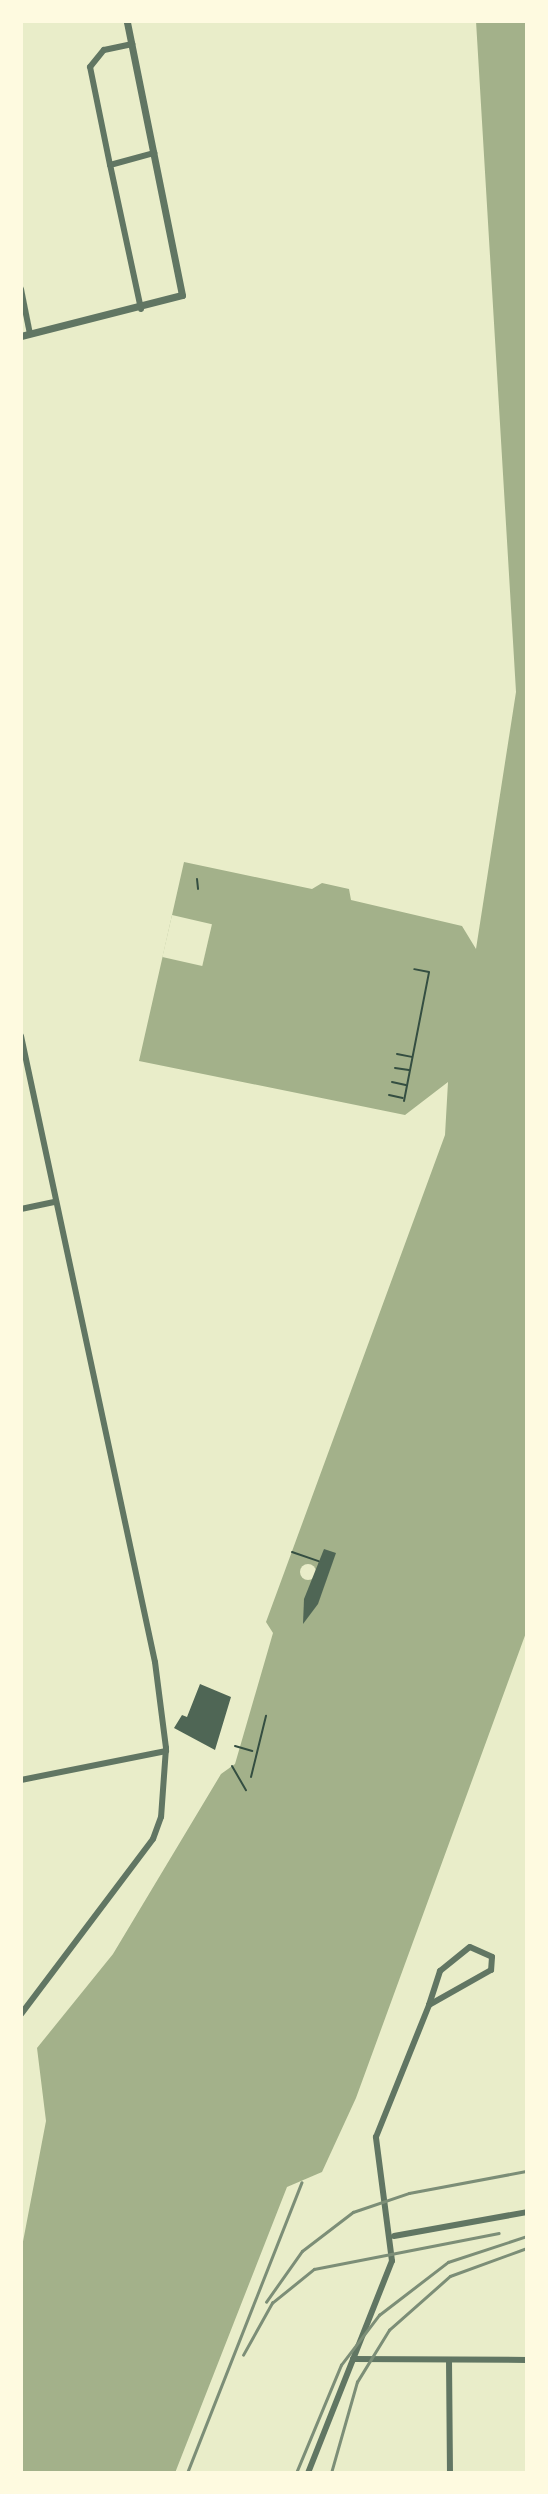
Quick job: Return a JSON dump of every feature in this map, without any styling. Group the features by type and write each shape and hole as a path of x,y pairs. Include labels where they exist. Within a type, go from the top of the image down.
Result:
{"street":[{"path":"21,336 178,300 183,287 127,21"},
{"path":"132,44 104,51 90,67 141,309"},
{"path":"110,164 155,153"},
{"path":"21,289 30,334"},
{"path":"21,1035 153,1651 166,1751 162,1817 153,1839 21,2014"},
{"path":"21,1209 55,1202"},
{"path":"21,1780 166,1751"},
{"path":"308,2473 392,2260 394,2236 376,2137 429,2005 448,1962 470,1947 492,1957 487,1974 429,2005"},
{"path":"394,2236 527,2212"},
{"path":"353,2359 527,2360"},
{"path":"449,2360 450,2473"}],"path":[{"path":"197,879 198,889"},
{"path":"389,1095 404,1100 413,1057 429,972 414,969"},
{"path":"397,1054 413,1057"},
{"path":"395,1068 410,1070"},
{"path":"392,1082 407,1085"},
{"path":"292,1552 318,1561"},
{"path":"251,1777 266,1716"},
{"path":"235,1746 252,1751"},
{"path":"232,1766 246,1790"}],"shaded area":[{"path":"476,21 527,21 527,1630 356,2098 322,2172 287,2187 175,2473 21,2473 21,2252 46,2121 37,2048 113,1954 221,1774 235,1764 273,1633 266,1622 445,1135 448,1082 405,1115 139,1061 184,862 312,889 322,883 349,889 351,900 462,926 476,949 516,692"}],"pier":[{"path":"172,915 212,924 202,966 162,957"},
{"path":"308,1564 314,1566 314,1578 308,1580 302,1578 300,1572 302,1566"}],"building":[{"path":"324,1549 336,1553 318,1604 303,1624 304,1599"},
{"path":"200,1684 231,1697 215,1750 174,1728 182,1715 187,1717"}],"railway":[{"path":"266,2302 302,2251 353,2212 409,2193 527,2171"},
{"path":"187,2473 301,2183"},
{"path":"243,2355 272,2303 314,2269 499,2233"},
{"path":"296,2473 341,2365 379,2315 448,2262 527,2236"},
{"path":"331,2473 357,2382 389,2330 450,2276 527,2248"}]}
